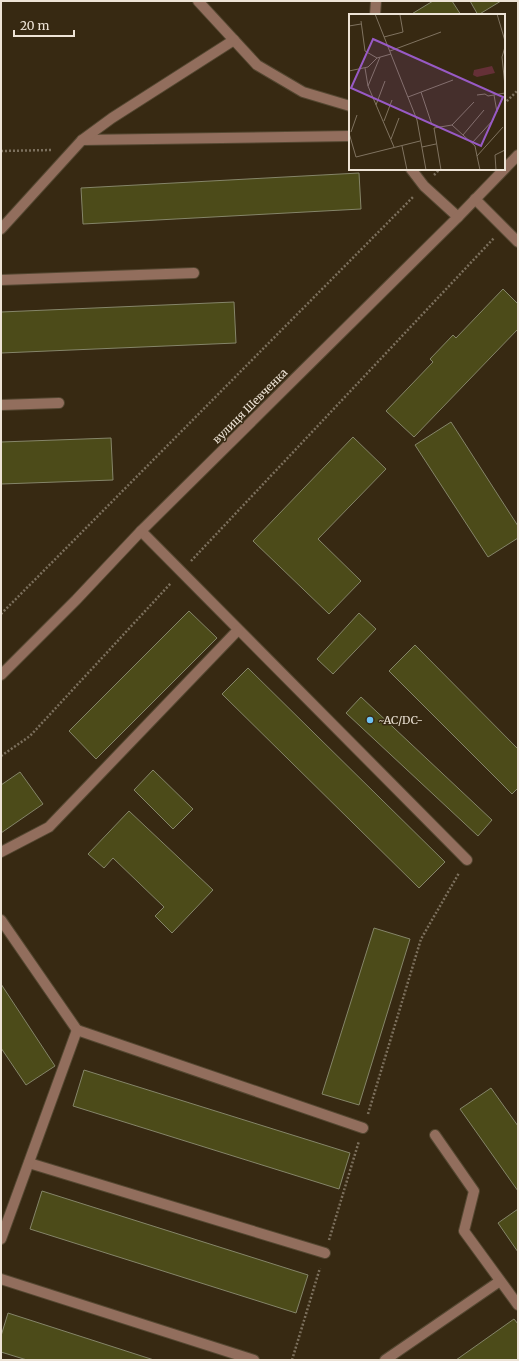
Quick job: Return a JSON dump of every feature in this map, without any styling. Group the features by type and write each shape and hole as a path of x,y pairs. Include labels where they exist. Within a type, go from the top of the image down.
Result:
{"street":[{"path":"198,1 257,65 303,92 349,106"},
{"path":"375,14 376,1"},
{"path":"1,229 82,140 112,118 234,40"},
{"path":"82,140 349,136"},
{"name":"вулиця Шевченка","path":"505,168 518,155"},
{"path":"412,170 424,186 458,217"},
{"name":"вулиця Шевченка","path":"1,675 76,600 141,531 458,217 503,170"},
{"path":"475,199 518,242"},
{"path":"1,280 194,273"},
{"path":"1,405 59,402"},
{"path":"141,531 466,860"},
{"path":"1,852 49,827 238,630"},
{"path":"1,920 77,1030 363,1128"},
{"path":"1,1239 77,1030"},
{"path":"435,1135 474,1191 464,1231 518,1305"},
{"path":"29,1163 325,1253"},
{"path":"1,1279 254,1360"},
{"path":"385,1360 500,1281"}],"path":[{"path":"505,103 518,90"},
{"path":"1,151 74,149"},
{"path":"1,614 439,170"},
{"path":"1,756 30,736 181,572 504,228"},
{"path":"292,1360 421,939 466,860"}],"building":[{"path":"433,1 452,1 460,14 412,14"},
{"path":"470,1 501,1 480,14 477,14"},
{"path":"359,173 361,209 83,224 81,188"},
{"path":"503,289 518,304 518,329 414,437 386,411 433,362 430,359 453,335 456,338"},
{"path":"234,302 236,343 1,353 1,312"},
{"path":"451,422 518,526 518,538 488,557 415,445"},
{"path":"353,437 386,469 318,539 361,581 329,614 253,541"},
{"path":"111,438 113,480 1,484 1,442"},
{"path":"189,611 217,638 96,759 69,731"},
{"path":"359,613 376,629 333,674 317,659"},
{"path":"415,645 518,749 518,788 512,794 389,671"},
{"path":"248,668 445,862 419,888 222,694"},
{"path":"361,697 492,820 478,836 346,713"},
{"path":"153,770 193,809 173,829 134,790"},
{"path":"20,772 43,804 1,833 1,785"},
{"path":"129,811 213,890 172,933 155,916 164,907 113,858 104,868 88,854"},
{"path":"374,928 410,939 359,1105 322,1094"},
{"path":"1,984 55,1066 26,1085 1,1048"},
{"path":"84,1070 350,1153 339,1189 73,1106"},
{"path":"491,1088 518,1126 518,1191 460,1109"},
{"path":"42,1191 308,1275 296,1313 30,1229"},
{"path":"518,1209 518,1252 498,1223"},
{"path":"8,1313 154,1360 27,1360 1,1352 1,1336"},
{"path":"514,1319 518,1324 518,1360 456,1360"}],"place":[{"name":"~AC/DC-","path":"370,720"}]}
